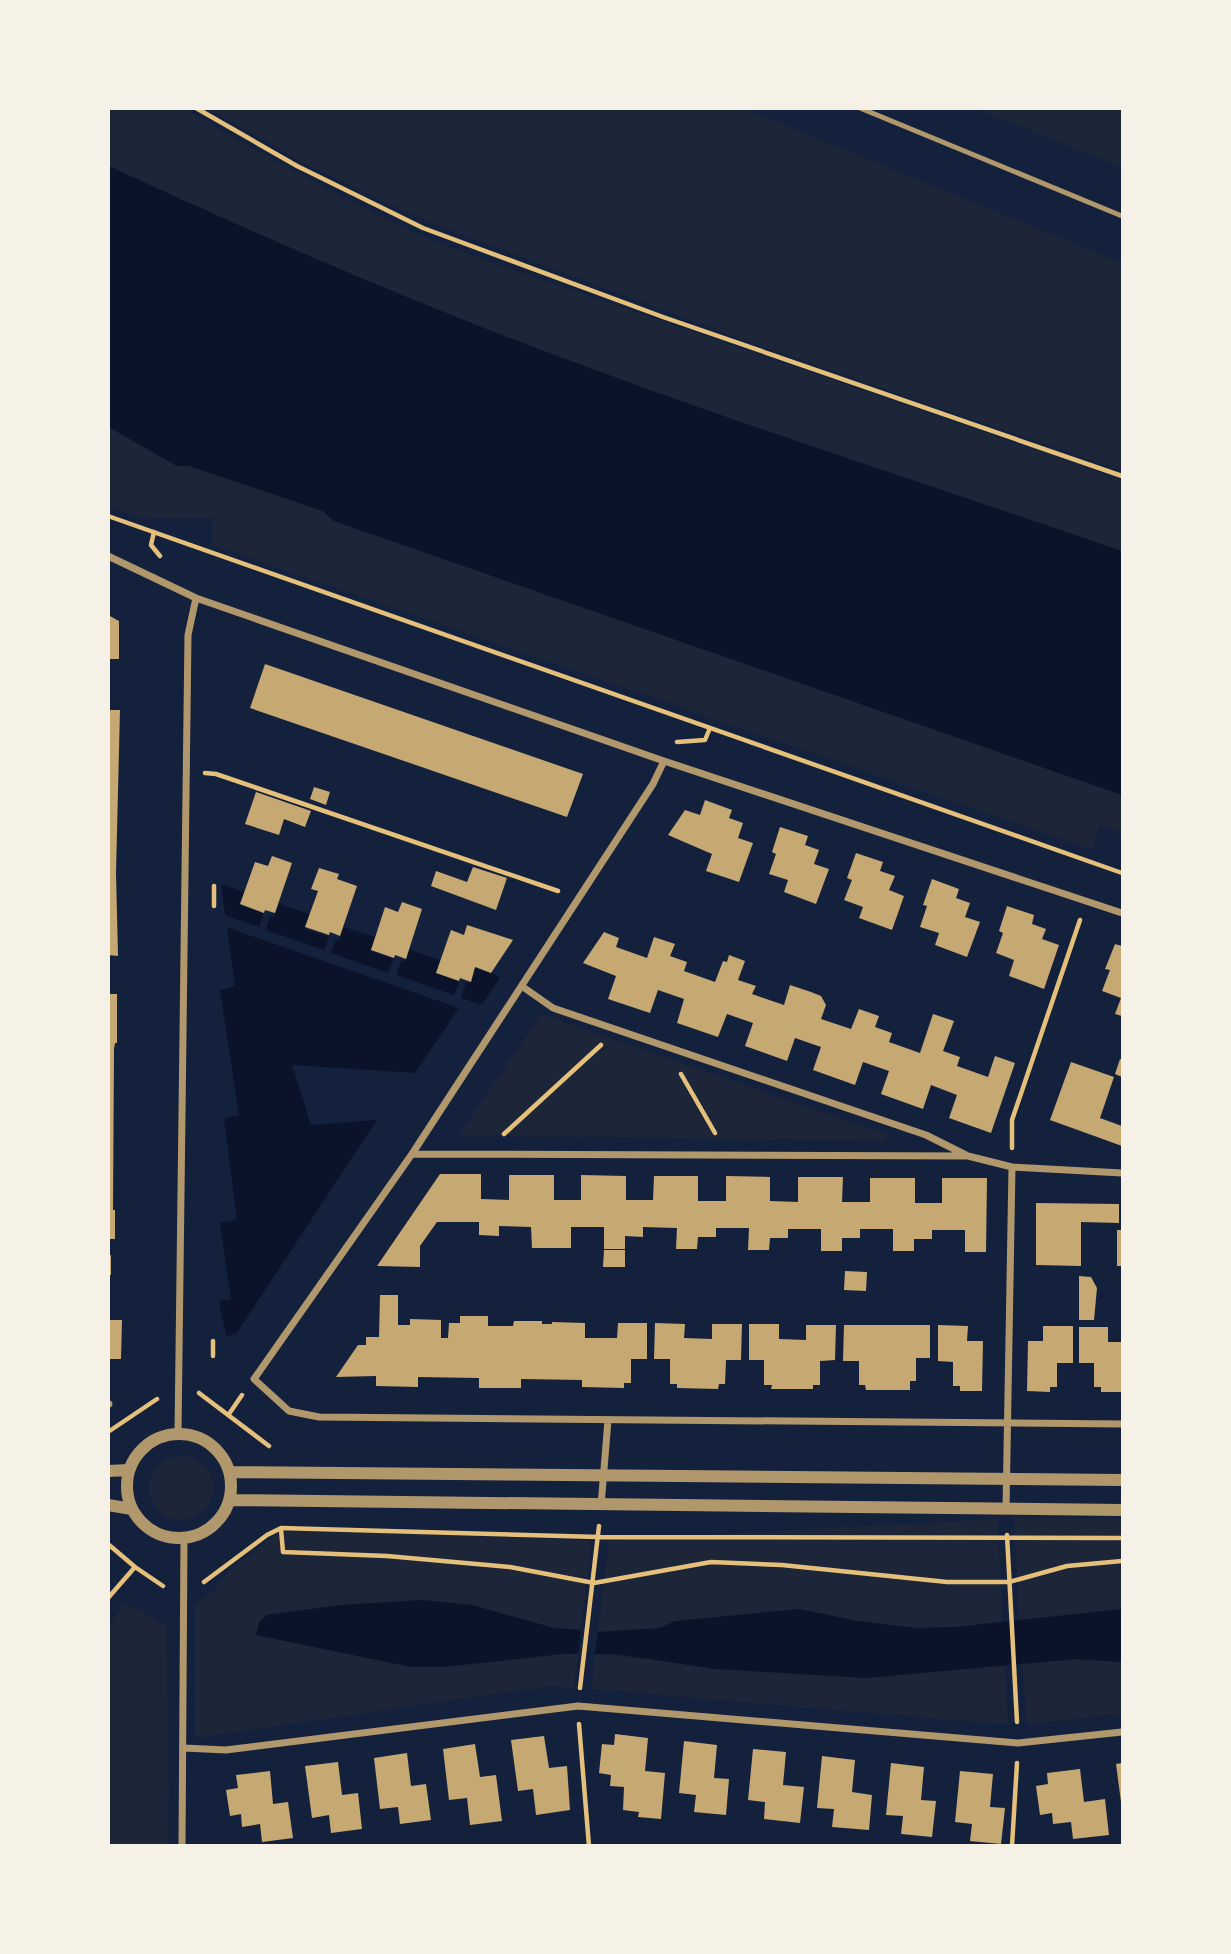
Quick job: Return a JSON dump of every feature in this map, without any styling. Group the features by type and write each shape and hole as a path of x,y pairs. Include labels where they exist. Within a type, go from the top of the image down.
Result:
{"street":[{"path":"108,556 196,598 664,761 1122,913"},
{"path":"178,1433 188,635 196,598"},
{"path":"664,761 653,784 523,987 412,1154 254,1379 289,1411 319,1417 1122,1424"},
{"path":"523,987 554,1009 926,1135 968,1156 1012,1167 1122,1173"},
{"path":"412,1154 968,1156"},
{"path":"1006,1509 1012,1167"},
{"path":"601,1506 608,1420"},
{"path":"178,1433 201,1438 219,1452 230,1472 230,1500 220,1519 204,1532 184,1538 163,1536 144,1525 132,1508 127,1490 129,1470 137,1456 148,1444 178,1433"},
{"path":"108,1471 129,1470"},
{"path":"230,1472 1122,1480"},
{"path":"230,1500 1122,1510"},
{"path":"108,1505 132,1508"},
{"path":"182,1846 184,1538"},
{"path":"184,1748 226,1750 578,1706 1018,1743 1122,1732"}],"lane":[{"path":"860,108 1122,216"}],"path":[{"path":"195,108 297,166 423,228 663,317 1122,476"},
{"path":"108,516 1122,873"},
{"path":"187,771 216,774 580,898"},
{"path":"214,886 214,906"},
{"path":"1012,1167 1012,1120 1086,900"},
{"path":"482,1154 617,1030"},
{"path":"665,1046 728,1155"},
{"path":"213,1341 213,1356"},
{"path":"581,1677 601,1506"},
{"path":"1006,1509 1018,1743 1012,1846"},
{"path":"1122,1538 598,1537 281,1528 283,1552 387,1556 510,1567 594,1583 711,1562 782,1565 947,1582 1009,1582 1067,1566 1122,1561"},
{"path":"108,1598 135,1567"},
{"path":"578,1706 589,1846"}],"shaded area":[{"path":"109,109 185,109 379,216 442,245 1122,480 1122,551 594,370 416,301 261,235 109,166"},
{"path":"209,109 745,109 1122,263 1122,471 746,341 426,221 307,165"},
{"path":"977,109 1122,109 1122,167"},
{"path":"109,166 313,257 520,342 744,423 1122,551 1122,795 334,521 323,511 189,466 177,466 109,427"},
{"path":"108,427 177,466 189,466 323,511 334,521 1122,795 1122,833 1100,825 1092,850 212,545 213,518 142,519 109,507"},
{"path":"221,884 244,892 240,905 274,917 279,904 309,914 305,929 339,940 344,927 375,937 370,951 405,962 410,950 440,960 436,973 469,984 476,968 500,978 476,1013 459,1008 415,1073 292,1065 311,1125 377,1120 236,1334 226,1336 219,1301 231,1299 220,1223 237,1220 224,1119 239,1115 220,990 235,986"},
{"path":"541,1014 888,1135 885,1141 459,1135"},
{"path":"181,1456 199,1462 207,1470 213,1488 207,1506 199,1514 181,1520 163,1514 155,1506 149,1488 155,1470 163,1462"},
{"path":"1014,1518 1122,1519 1122,1609 1019,1620"},
{"path":"998,1519 1002,1622 914,1628 858,1621 675,1621 660,1628 598,1632 609,1540"},
{"path":"300,1530 591,1540 581,1630 554,1628 423,1600 342,1605 267,1615 259,1623 257,1635 411,1667 443,1667 578,1654 574,1688 551,1686 195,1738 195,1604 213,1592 227,1573 277,1533"},
{"path":"423,1600 472,1605 554,1628 581,1630 578,1654 443,1667 411,1667 256,1635 259,1623 266,1615 342,1605"},
{"path":"124,1603 167,1625 169,1845 109,1845 109,1626"},
{"path":"799,1609 858,1621 915,1628 956,1627 1122,1609 1122,1662 1076,1659 866,1678 715,1669 615,1654 595,1654 598,1632 660,1628 675,1621"},
{"path":"595,1654 866,1678 1004,1665 1009,1725 591,1689"},
{"path":"1076,1659 1122,1662 1122,1714 1027,1724 1022,1664"}],"pier":[{"path":"265,910 271,912 266,930 324,950 330,933 337,935 331,953 388,973 395,955 402,958 396,975 454,995 461,978 467,980 461,998 482,1005 476,1014 226,927 224,915 259,927"}],"building":[{"path":"108,615 119,621 119,659 108,659"},
{"path":"265,664 583,774 567,817 250,708"},
{"path":"108,710 120,710 116,873 118,956 108,955"},
{"path":"314,787 330,792 326,805 310,799"},
{"path":"256,792 311,811 305,827 284,819 279,835 245,824"},
{"path":"705,800 732,810 729,818 743,823 738,838 753,843 739,882 706,871 712,854 668,835 685,810 700,815"},
{"path":"780,827 808,836 805,845 819,850 814,864 829,869 816,904 784,892 788,880 769,874 776,854 772,852"},
{"path":"856,853 883,862 880,871 895,876 889,890 904,896 892,930 859,918 863,907 844,900 852,880 847,878"},
{"path":"272,856 292,863 275,913 265,910 264,913 240,904 255,862 268,866"},
{"path":"473,867 507,878 496,910 431,886 436,871 467,882"},
{"path":"319,868 339,874 337,879 357,886 340,936 305,927 318,891 311,889"},
{"path":"932,879 959,889 956,898 970,903 965,917 980,922 967,957 935,945 939,933 920,927 927,906 923,905"},
{"path":"402,902 422,909 406,959 371,950 385,907 398,912"},
{"path":"1007,906 1034,915 1032,924 1046,929 1042,939 1059,945 1044,989 1009,976 1014,960 996,953 1003,933 999,931"},
{"path":"467,925 513,940 491,973 475,967 471,982 436,973 451,930 464,935"},
{"path":"604,932 619,938 616,947 647,958 654,937 675,944 670,956 687,962 684,971 715,982 723,961 727,962 729,955 745,961 738,980 756,986 752,994 784,1005 790,985 811,992 821,996 826,1005 821,1019 851,1029 859,1009 879,1016 875,1027 892,1033 889,1042 920,1053 933,1014 954,1021 943,1051 960,1057 957,1066 988,1077 995,1056 1015,1063 991,1133 949,1118 957,1095 931,1085 923,1109 881,1094 889,1071 863,1062 855,1085 813,1070 821,1047 795,1038 787,1061 745,1046 753,1023 727,1014 718,1037 677,1023 684,999 658,990 650,1013 608,999 616,976 583,963"},
{"path":"1115,944 1122,946 1122,1016 1115,1014 1121,998 1102,991 1110,970 1105,969"},
{"path":"108,994 117,994 117,1043 114,1049 115,1239 108,1239"},
{"path":"1120,1059 1122,1060 1122,1077 1115,1074"},
{"path":"1071,1062 1114,1077 1100,1118 1122,1126 1122,1146 1050,1120"},
{"path":"440,1174 481,1174 481,1199 509,1200 509,1175 554,1175 554,1200 581,1200 581,1175 626,1176 626,1200 653,1200 654,1176 698,1176 698,1201 726,1201 726,1176 770,1177 770,1201 798,1202 798,1177 843,1177 842,1202 870,1202 870,1178 915,1178 915,1203 942,1203 942,1178 987,1178 986,1252 965,1252 965,1230 932,1230 932,1239 914,1239 914,1251 893,1251 893,1229 860,1229 860,1238 842,1238 842,1251 821,1251 821,1229 788,1229 788,1238 770,1238 769,1250 748,1250 749,1228 716,1228 716,1237 698,1237 697,1249 676,1249 677,1228 643,1227 643,1237 625,1236 625,1249 604,1249 604,1227 571,1227 571,1248 532,1248 531,1227 499,1226 499,1236 479,1235 479,1222 437,1222 420,1246 420,1267 377,1266"},
{"path":"1036,1203 1119,1204 1119,1223 1081,1222 1081,1266 1036,1265"},
{"path":"1117,1230 1122,1230 1122,1266 1117,1266"},
{"path":"604,1250 625,1250 625,1267 603,1267"},
{"path":"108,1255 111,1255 111,1275 108,1275"},
{"path":"845,1271 867,1272 866,1291 844,1290"},
{"path":"1079,1276 1091,1277 1097,1288 1094,1320 1079,1320"},
{"path":"380,1295 398,1295 398,1325 410,1325 410,1319 441,1320 441,1338 448,1338 449,1323 460,1323 460,1316 488,1316 488,1326 513,1326 514,1321 542,1321 542,1324 585,1323 585,1338 617,1338 618,1323 647,1323 647,1359 631,1359 631,1383 624,1383 624,1388 582,1387 582,1380 521,1379 521,1388 479,1388 479,1378 418,1377 418,1387 376,1386 376,1376 336,1377 358,1345 366,1345 366,1337 379,1337"},
{"path":"108,1320 122,1320 121,1359 108,1359"},
{"path":"655,1323 685,1324 684,1338 712,1339 712,1324 742,1324 741,1360 726,1360 725,1384 719,1384 718,1389 677,1388 677,1384 670,1384 670,1359 654,1359"},
{"path":"749,1324 779,1324 779,1339 806,1340 806,1325 836,1325 835,1360 820,1361 820,1385 813,1385 813,1389 771,1389 772,1385 764,1385 764,1360 749,1360"},
{"path":"844,1325 930,1325 930,1358 916,1358 916,1381 910,1381 910,1390 866,1390 865,1385 859,1385 859,1361 843,1361"},
{"path":"938,1325 968,1326 967,1341 983,1341 982,1391 960,1391 960,1386 953,1386 953,1362 938,1361"},
{"path":"1043,1326 1073,1326 1073,1363 1057,1363 1057,1387 1050,1387 1050,1392 1027,1391 1028,1341 1043,1341"},
{"path":"1079,1327 1108,1327 1108,1342 1122,1342 1122,1392 1101,1392 1101,1387 1094,1387 1094,1363 1079,1363"},
{"path":"615,1734 648,1738 645,1771 665,1773 661,1819 638,1817 639,1812 623,1810 624,1787 610,1786 611,1775 599,1773 602,1744 614,1745"},
{"path":"544,1736 549,1768 567,1766 570,1810 536,1815 533,1789 518,1791 511,1740"},
{"path":"684,1741 717,1745 714,1778 729,1779 726,1815 694,1812 696,1795 679,1793"},
{"path":"475,1744 480,1777 496,1775 502,1821 470,1825 467,1798 449,1800 443,1749"},
{"path":"753,1749 786,1752 783,1785 804,1787 800,1823 764,1819 765,1802 748,1800"},
{"path":"407,1753 411,1786 426,1784 431,1820 400,1824 398,1807 380,1809 374,1758"},
{"path":"822,1756 855,1760 852,1792 872,1795 869,1830 832,1827 834,1809 817,1808"},
{"path":"338,1762 342,1795 358,1793 362,1829 331,1833 329,1815 312,1818 305,1766"},
{"path":"891,1763 924,1767 921,1800 936,1801 932,1837 901,1834 903,1816 886,1815"},
{"path":"1122,1763 1122,1802 1121,1802 1116,1764"},
{"path":"1080,1769 1084,1802 1105,1799 1109,1835 1073,1839 1071,1822 1053,1824 1052,1813 1040,1815 1036,1786 1048,1784 1047,1773"},
{"path":"270,1771 273,1804 288,1802 293,1838 262,1842 260,1824 242,1827 241,1814 230,1816 226,1790 238,1788 236,1775"},
{"path":"960,1771 993,1774 990,1807 1005,1808 1001,1844 970,1841 972,1824 955,1822"}]}
